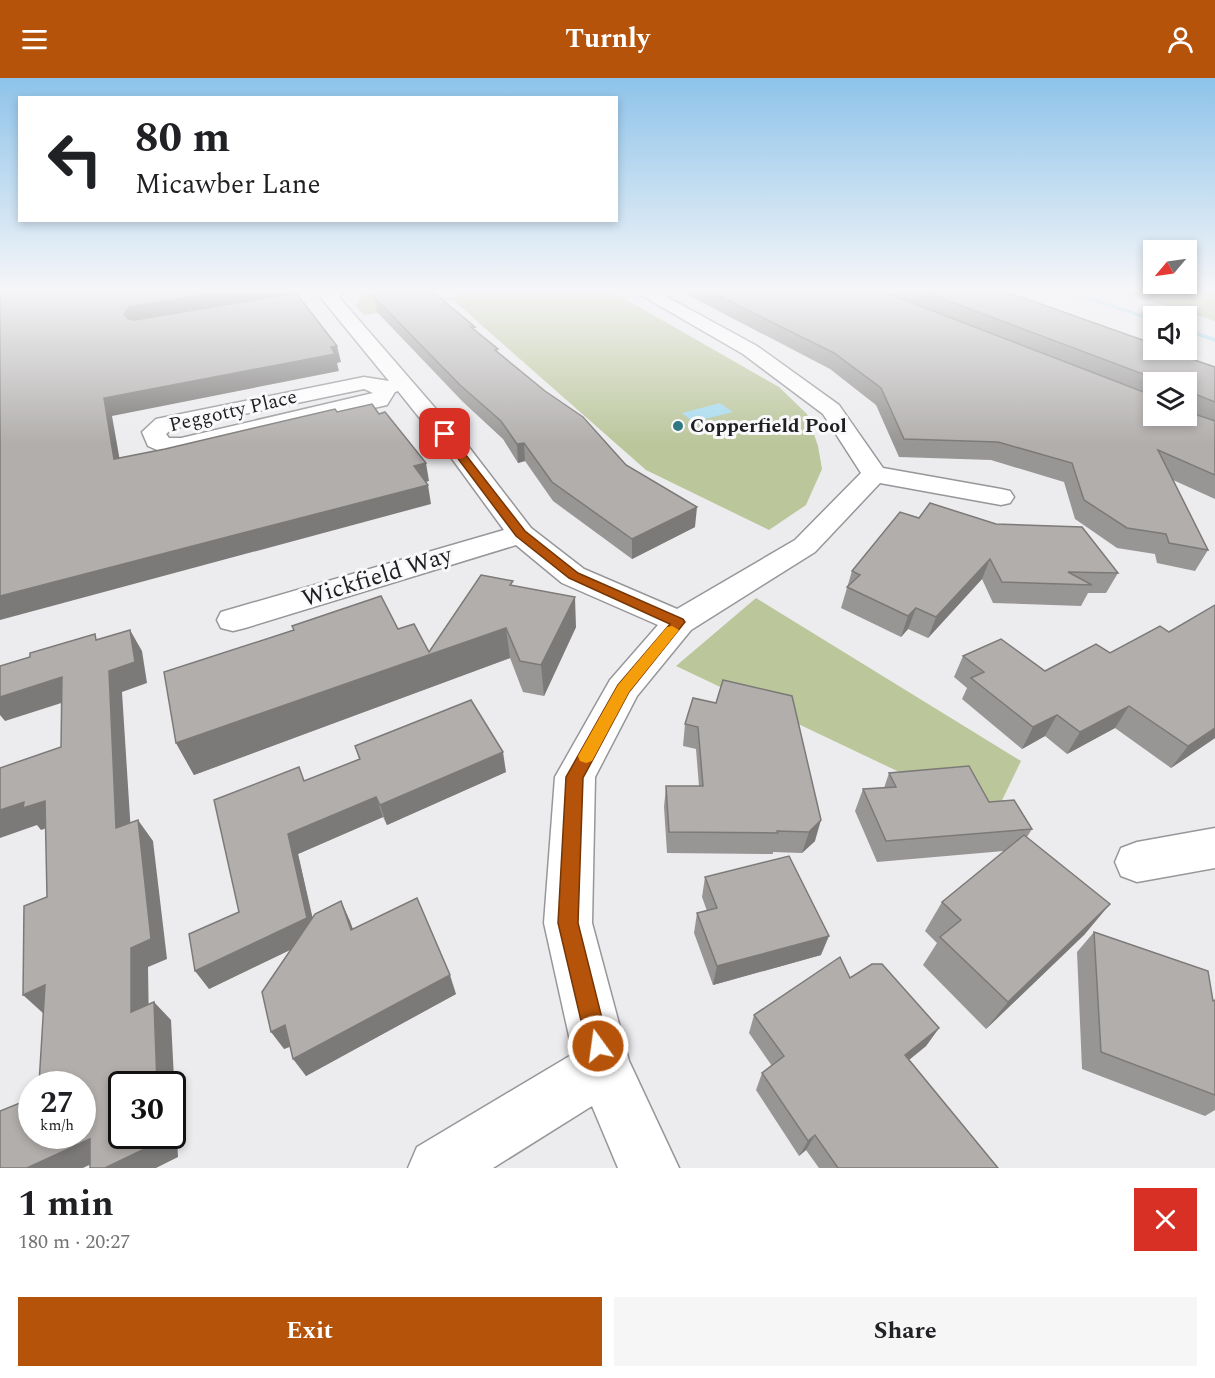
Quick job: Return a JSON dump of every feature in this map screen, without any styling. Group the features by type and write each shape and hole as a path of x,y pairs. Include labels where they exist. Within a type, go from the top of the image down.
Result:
{"street":[{"path":"362,343 393,386 459,451 521,534 573,576 679,622"},
{"path":"737,343 831,410 874,474 1001,497"},
{"name":"Peggotty Place","path":"364,383 393,386 379,400 181,445 164,446 156,441 154,432 164,424 364,383"},
{"path":"649,1168 603,1067 568,923 575,777 623,689 679,622 805,546 874,474"},
{"name":"Wickfield Way","path":"233,620 521,534"},
{"path":"1137,862 1215,848"},
{"path":"438,1168 603,1067"}],"green space":[{"path":"502,343 702,343 779,387 807,414 818,446 822,469 806,505 769,530 646,470"},
{"path":"756,598 1021,761 994,817 676,666"}],"water":[{"path":"720,403 733,412 693,422 682,413"}],"building":[{"path":"0,343 335,343 337,346 331,347 335,354 104,398 114,459 335,409 337,412 372,404 379,414 385,412 426,463 414,466 428,485 0,596"},
{"path":"419,343 490,343 498,349 495,350 545,391 583,417 626,465 697,507 632,539 552,482 524,443 517,444 501,421 460,385"},
{"path":"814,343 1016,343 1143,392 1143,426 1197,426 1197,415 1215,421 1215,475 1158,450 1208,550 1169,543 1166,534 1127,528 1084,500 1072,463 998,442 904,439 881,388 834,353"},
{"path":"1060,343 1143,343 1143,360 1195,360 1215,367 1215,402 1197,395 1197,372 1143,372 1143,374"},
{"path":"930,503 996,524 1082,527 1118,573 1068,572 1092,585 1002,582 990,559 936,617 916,608 908,616 847,587 860,575 852,571 900,512 919,518"},
{"path":"481,575 513,581 510,585 575,597 541,665 520,661 506,628 176,743 164,672 294,630 292,626 381,596 398,629 414,624 429,652"},
{"path":"1215,605 1215,728 1188,746 1129,706 1080,732 1057,715 1033,727 971,678 984,672 963,656 1001,639 1045,671 1096,644 1110,653 1160,626 1169,632"},
{"path":"130,630 135,662 109,671 116,828 138,820 151,939 131,948 131,1012 154,1002 157,1071 108,1071 108,1149 144,1149 105,1168 90,1168 90,1149 96,1149 96,1071 40,1071 45,985 23,995 24,906 47,897 45,801 23,808 24,802 0,810 0,768 61,747 62,677 0,697 0,666 30,657 30,653 95,634 96,640"},
{"path":"723,680 792,696 821,820 809,832 669,832 666,786 703,786 698,727 685,724 693,698 716,703"},
{"path":"471,700 503,752 380,805 376,797 288,834 307,918 195,971 189,934 239,912 214,800 299,767 304,781 360,759 355,746"},
{"path":"969,766 989,802 1014,800 1032,829 886,841 863,789 896,787 889,773"},
{"path":"1024,835 1110,904 1008,1002 940,937 961,920 942,902"},
{"path":"789,856 829,936 717,966 697,913 717,908 705,877"},
{"path":"417,898 450,975 293,1059 285,1025 271,1032 262,992 315,914 341,901 351,930"},
{"path":"1094,932 1208,971 1213,1001 1215,1000 1215,1095 1101,1052"},
{"path":"840,957 850,978 872,964 882,964 939,1028 905,1055 998,1168 838,1168 815,1135 808,1141 762,1073 784,1056 754,1015"},
{"path":"18,1104 18,1149 68,1149 27,1168 0,1168 0,1111"}],"slow traffic":[{"path":"586,756 623,689 672,630"}],"place":[{"name":"Copperfield Pool","path":"678,426"}],"route":[{"path":"445,434 521,534 573,576 679,622 623,689 575,777 568,923 598,1046"}]}
